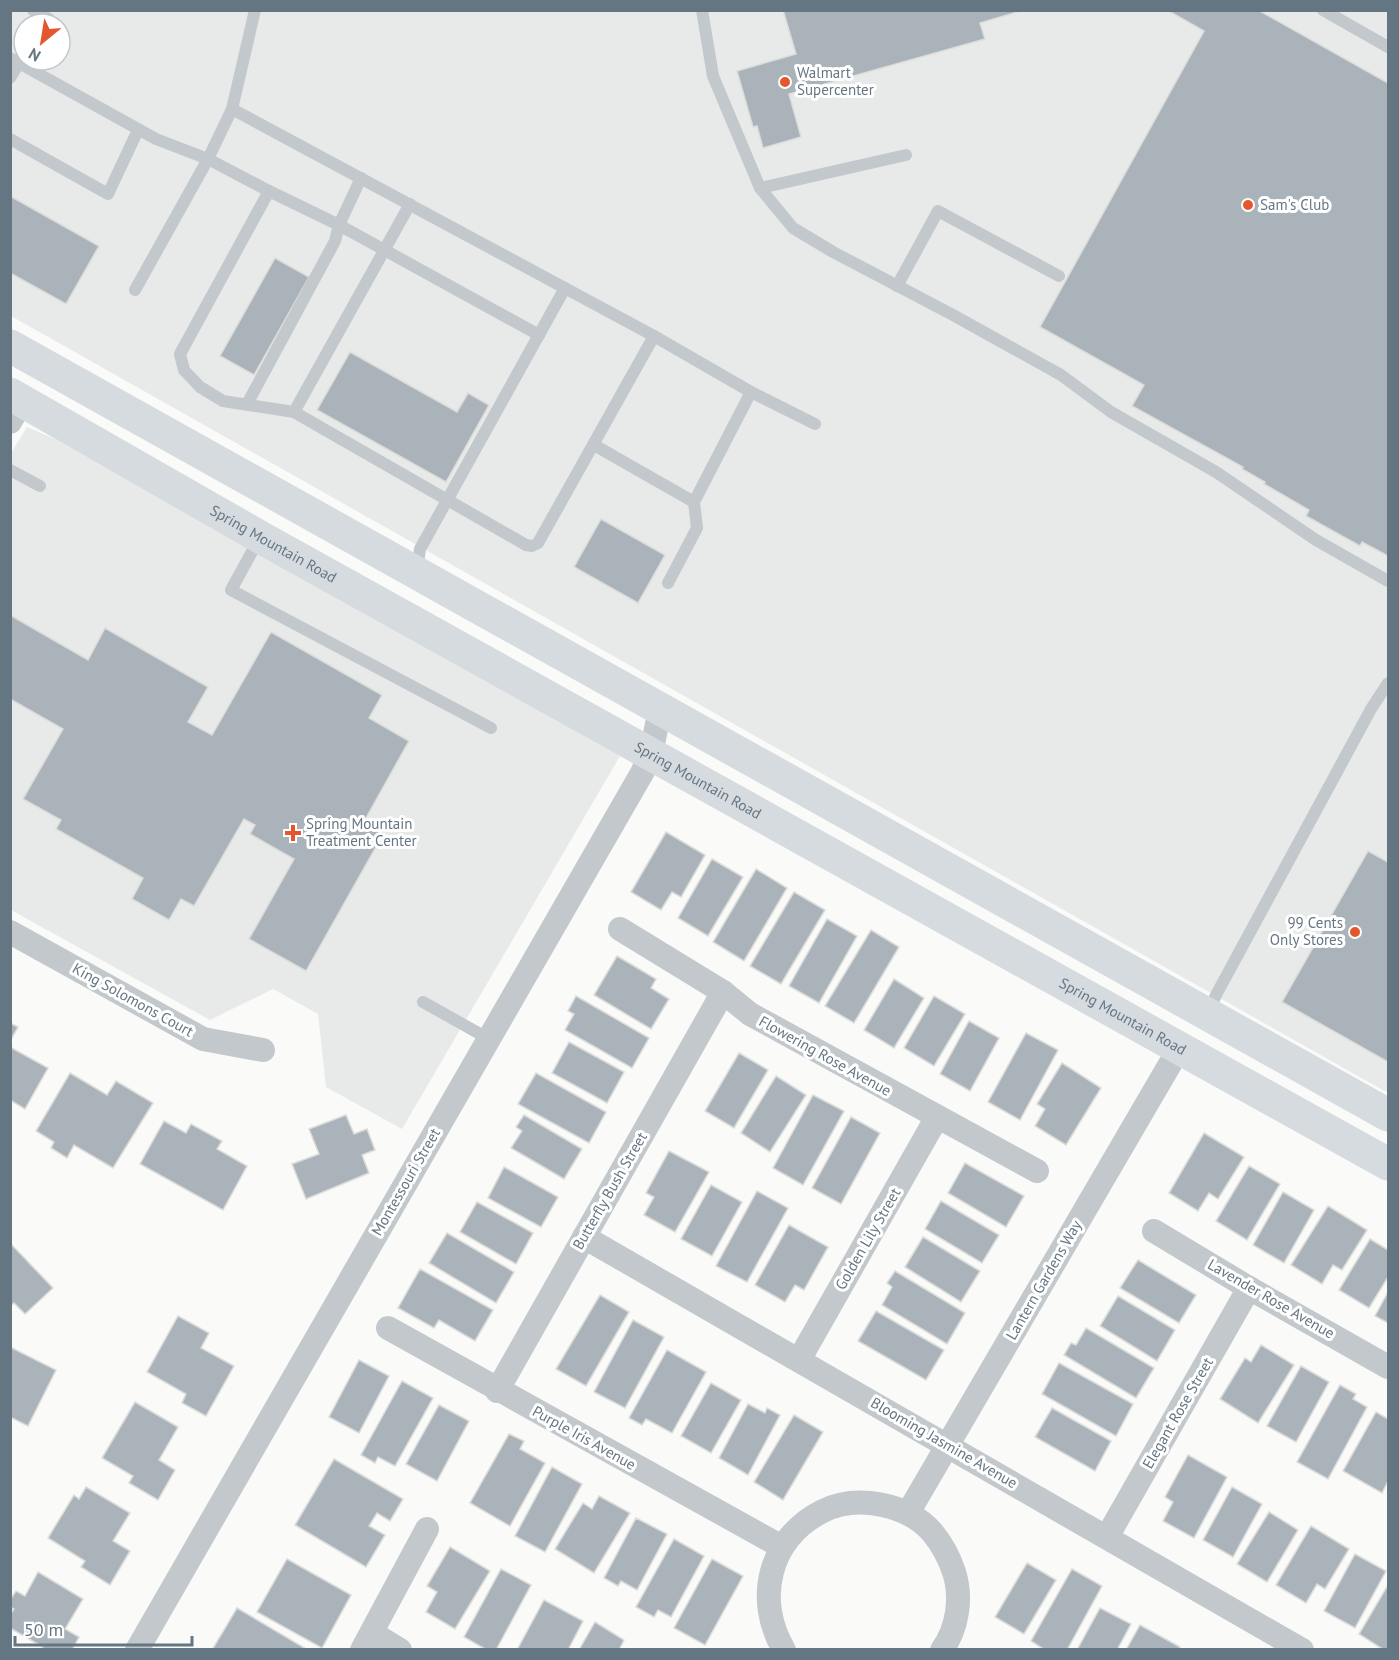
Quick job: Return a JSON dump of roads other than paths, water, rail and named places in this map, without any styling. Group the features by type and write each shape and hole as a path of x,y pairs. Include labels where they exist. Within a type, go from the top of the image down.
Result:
{"main road":[{"path":"10,345 1389,1115"},
{"path":"10,366 48,387 60,390 79,384"},
{"name":"Spring Mountain Road","path":"14,406 260,537 1389,1164"},
{"path":"1008,953 1172,1015 1208,1014"},
{"path":"1180,1047 1197,1042 1209,1042 1338,1108 1389,1126"}],"street":[{"name":"Montessouri Street","path":"137,1650 651,754 660,709"},
{"name":"Flowering Rose Avenue","path":"620,929 723,992 750,1014 1037,1170"},
{"name":"King Solomons Court","path":"10,932 203,1039 262,1050"},
{"name":"Butterfly Bush Street","path":"497,1391 723,992"},
{"name":"Lantern Gardens Way","path":"908,1513 1180,1047"},
{"name":"Golden Lily Street","path":"799,1360 937,1117"},
{"name":"Lavender Rose Avenue","path":"1154,1231 1389,1366"},
{"name":"Blooming Jasmine Avenue","path":"584,1237 1302,1650"},
{"name":"Elegant Rose Street","path":"1107,1537 1250,1288"},
{"name":"Purple Iris Avenue","path":"388,1328 497,1391 782,1547"},
{"path":"784,1650 774,1634 767,1604 770,1575 782,1547 800,1525 824,1510 852,1503 881,1504 908,1513 931,1531 948,1555 957,1583 957,1612 952,1646"},
{"path":"400,1650 367,1641 428,1529"}],"lane":[{"path":"135,290 208,159 232,109 255,10"},
{"path":"702,10 713,76 760,188 793,228 1061,375 1111,412 1216,472 1316,540 1389,581"},
{"path":"1323,10 1389,47"},
{"path":"41,72 138,130 208,159 339,225 539,335"},
{"path":"232,109 654,336 751,392 815,424"},
{"path":"10,139 108,194 138,130"},
{"path":"760,188 906,155"},
{"path":"247,404 335,241 339,225 361,178"},
{"path":"269,191 180,354 184,370 200,387 223,401 294,412 525,545 532,546 538,543 654,336"},
{"path":"294,412 410,204"},
{"path":"897,286 938,211 1059,276"},
{"path":"417,572 420,549 565,288"},
{"path":"668,583 697,528 694,502 751,392"},
{"path":"594,445 694,502"},
{"path":"10,470 40,486"},
{"path":"260,537 231,591 491,728"},
{"path":"1208,1014 1216,995 1332,780 1371,709 1389,683"},
{"path":"423,1002 489,1039"}],"place":[{"name":"Walmart Supercenter","path":"785,82"},
{"name":"Sam's Club","path":"1248,205"},
{"name":"Spring Mountain Treatment Center","path":"293,833"},
{"name":"99 Cents Only Stores","path":"1355,932"}]}
